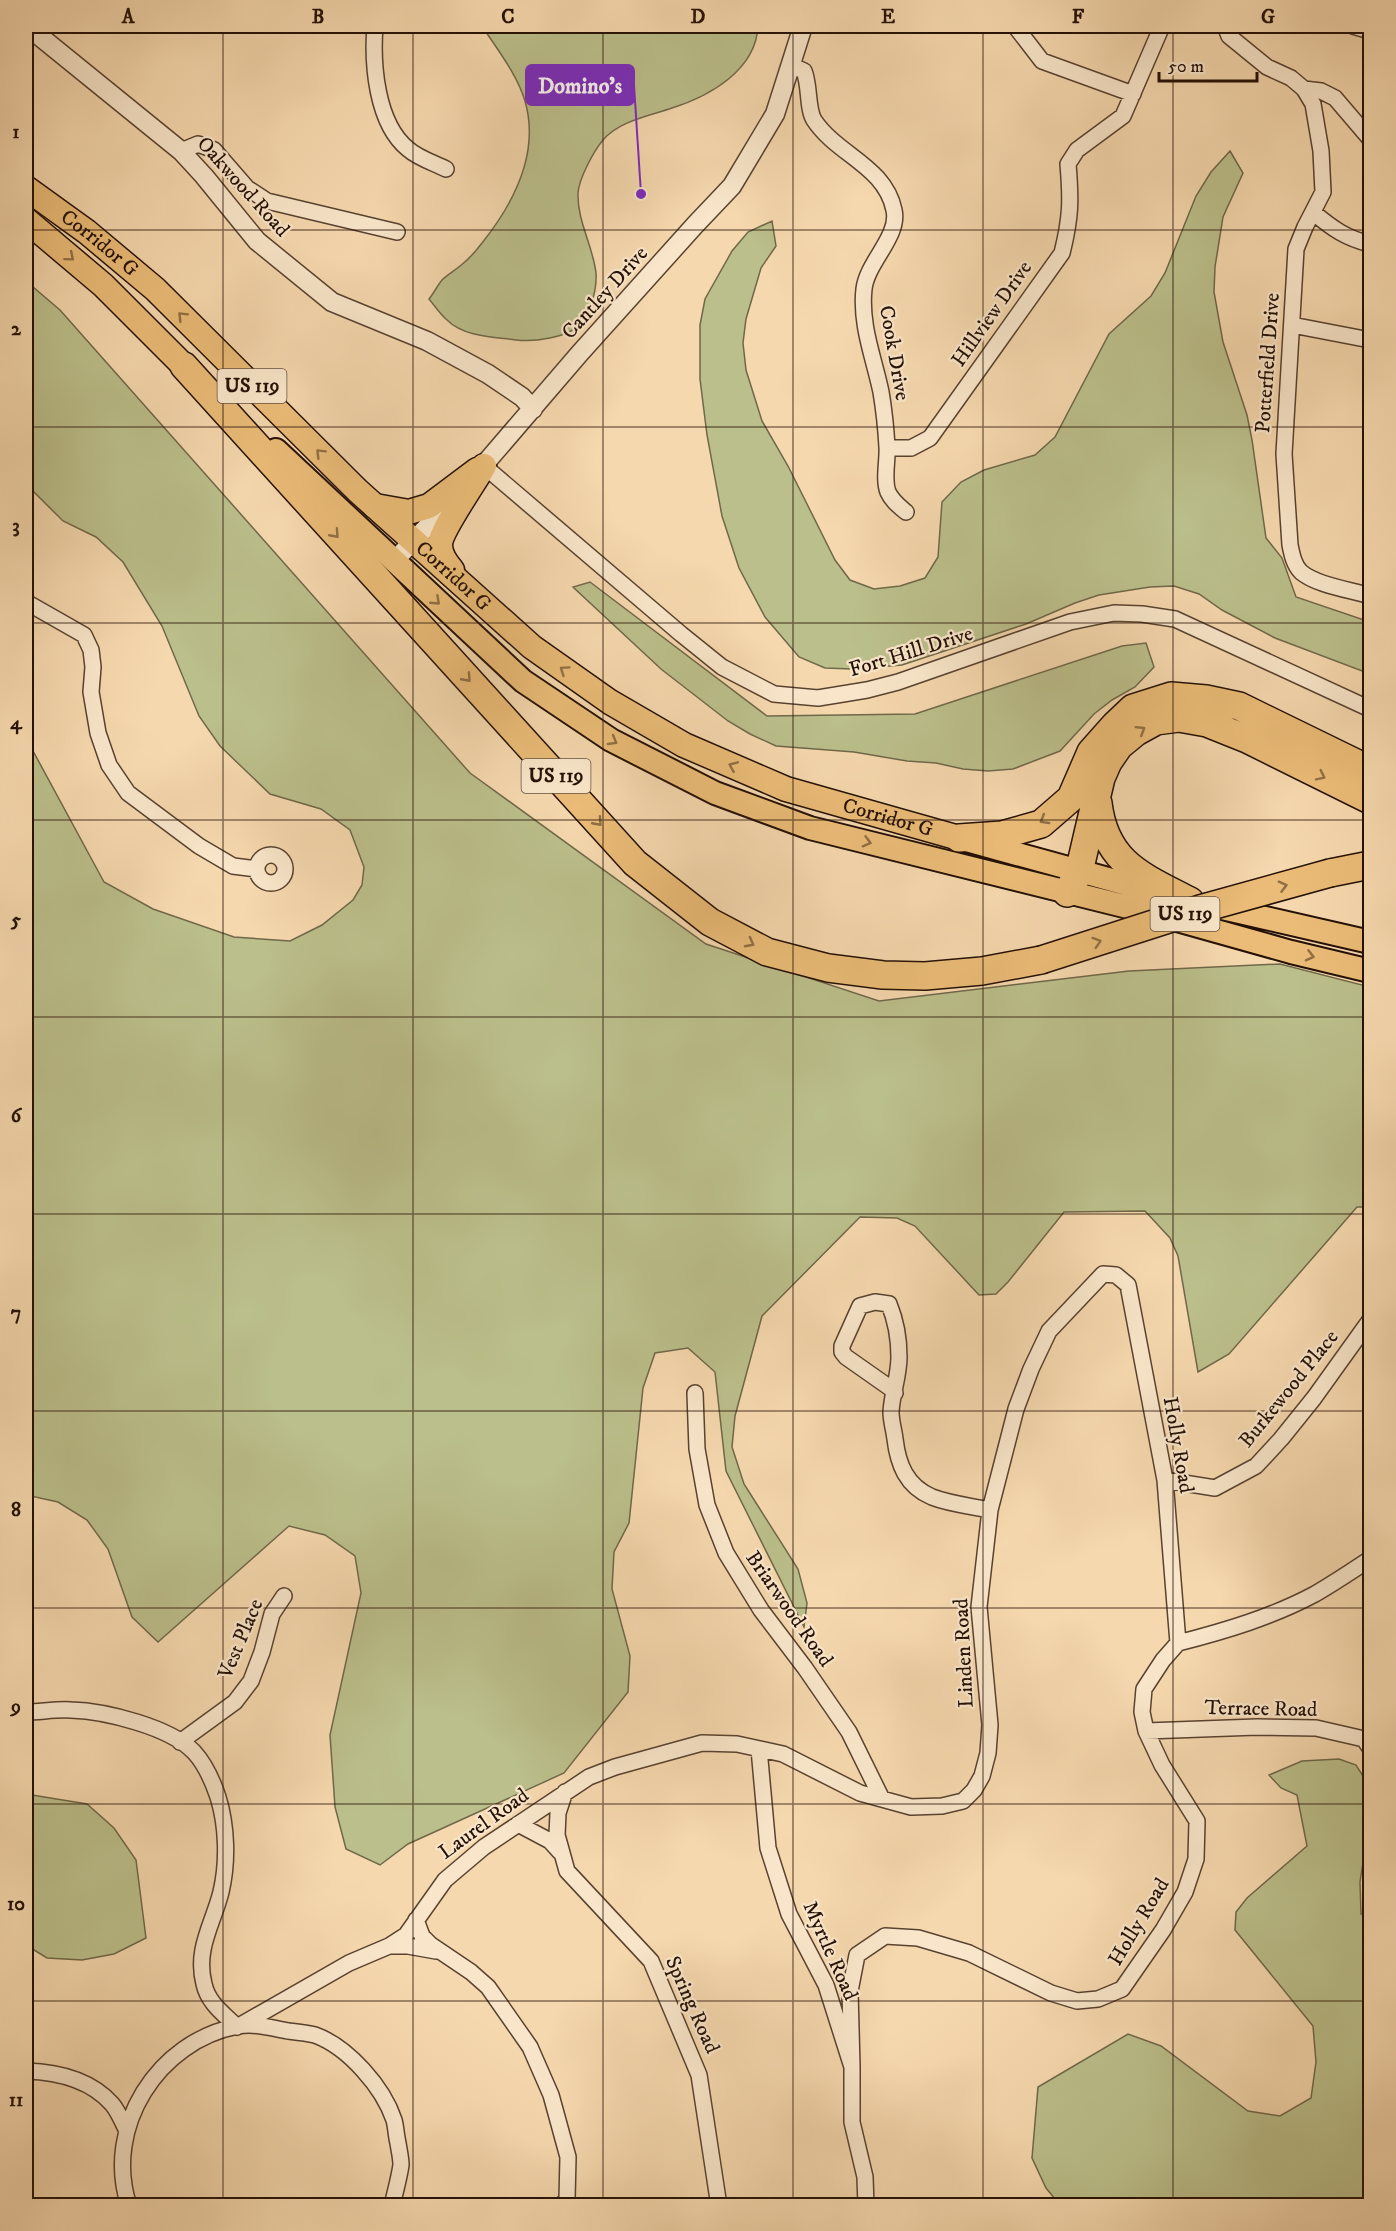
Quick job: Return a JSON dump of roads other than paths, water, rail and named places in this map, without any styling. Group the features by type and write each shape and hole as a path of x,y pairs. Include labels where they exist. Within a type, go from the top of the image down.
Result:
{"highway":[{"name":"Corridor G","path":"26,188 87,231 155,289 374,505 532,647 610,702 684,745 786,789 959,838"},
{"name":"Corridor G","path":"26,220 103,285 184,366"},
{"name":"US 119","path":"184,366 206,393 635,863 710,922 767,952 828,968 883,975 925,976 982,971 1041,960 1200,909 1330,873 1371,865"},
{"path":"374,505 409,512 429,506 484,466"},
{"path":"471,592 448,565 441,553 440,543 442,532 484,466"},
{"name":"US 119","path":"959,838 1002,835 1041,824 1071,798 1091,752 1115,725 1133,708 1172,696 1206,699 1239,706 1371,770"},
{"path":"1072,878 1107,762 1119,746 1136,732 1156,721 1179,718 1207,723 1248,740 1371,800"},
{"path":"1072,878 1088,779 1097,756 1115,725"},
{"path":"1097,792 1103,830 1118,855 1138,874 1190,901"}],"main road":[{"path":"184,366 523,681 611,740 715,793 810,828 1190,901 1371,942"},
{"path":"959,838 1072,878 1152,913 1291,952 1371,971"}],"street":[{"name":"Oakwood Road","path":"27,26 181,151 257,241 332,302 427,341 488,374 522,397 533,408"},
{"path":"375,26 373,53 380,100 392,129 408,149 446,169"},
{"name":"Cantley Drive","path":"393,562 453,501 695,225 732,186 775,114 789,64 800,41 803,26"},
{"path":"1015,26 1042,61 1133,94 1162,26"},
{"path":"1225,26 1229,36 1267,67 1291,78 1304,89 1321,91 1335,98 1371,139"},
{"path":"1353,26 1371,31"},
{"name":"Cook Drive","path":"789,64 804,71 808,79 813,118 829,136 879,177 891,195 896,214 890,236 873,262 864,286 863,317 881,394 888,448 887,490 894,502 906,512"},
{"name":"Potterfield Drive","path":"1304,89 1313,104 1321,151 1323,192 1296,249 1284,454 1290,545 1293,560 1300,571 1312,579 1371,596"},
{"name":"Hillview Drive","path":"888,448 911,448 930,438 1062,253 1070,222 1068,164 1077,150 1123,116 1133,94"},
{"path":"181,151 198,144 214,150 247,188 267,201 397,232"},
{"path":"1314,213 1350,239 1371,244"},
{"path":"1292,325 1371,340"},
{"name":"Fort Hill Drive","path":"484,466 722,667 774,694 819,698 867,690 898,682 1070,622 1114,614 1132,614 1175,618 1371,709"},
{"path":"26,602 84,635 91,650 92,692 99,733 109,765 128,793 199,846 233,866 257,869"},
{"name":"Holly Road","path":"852,2067 850,1991 857,1955 885,1936 918,1938 969,1953 1051,1993 1077,2001 1098,1999 1122,1989 1163,1930 1185,1892 1196,1859 1197,1821 1162,1765 1146,1731 1142,1712 1144,1689 1163,1660 1178,1643 1165,1480 1128,1285 1116,1275 1103,1274"},
{"name":"Linden Road","path":"759,1749 783,1754 860,1793 911,1807 942,1806 963,1801 975,1789 982,1776 988,1753 990,1725 979,1607 990,1510 1016,1408 1049,1331 1103,1274"},
{"path":"895,1393 842,1352 842,1346 860,1306 868,1303 889,1304 895,1318 899,1357 895,1393 891,1412 898,1460 909,1481 922,1492 933,1497 990,1510"},
{"name":"Burkewood Place","path":"1165,1480 1215,1488 1256,1466 1314,1398 1371,1320"},
{"name":"Briarwood Road","path":"695,1393 697,1449 707,1505 726,1553 761,1610 849,1732 882,1799"},
{"path":"1178,1643 1226,1631 1266,1616 1314,1594 1371,1559"},
{"name":"Vest Place","path":"180,1742 235,1702 251,1681 262,1652 272,1614 284,1596"},
{"path":"26,1712 71,1710 124,1718 151,1725 194,1752 212,1782 223,1812 224,1855 221,1891 201,1955 204,1986 213,2004 237,2027"},
{"name":"Terrace Road","path":"1146,1731 1257,1727 1316,1728 1364,1739 1371,1748"},
{"name":"Laurel Road","path":"237,2027 349,1963 388,1946 406,1935 445,1880 483,1847 589,1777 615,1767 702,1743 737,1744 759,1749"},
{"name":"Myrtle Road","path":"759,1749 768,1848 789,1914 826,1985 852,2067 852,2122 865,2177 866,2205"},
{"name":"Spring Road","path":"565,1792 558,1813 557,1835 567,1870 651,1960 699,2075 719,2205"},
{"name":"Spring Road","path":"518,1824 550,1841 560,1852"},
{"path":"416,1920 426,1941 471,1972 488,1987 530,2047 551,2095 568,2157 567,2199 561,2205"},
{"path":"388,1946 408,1946 440,1952"},
{"path":"129,2205 124,2192 122,2157 126,2129 138,2100 152,2077 186,2046 221,2031 254,2025 315,2036 341,2050 370,2077 387,2104 394,2121 401,2163 392,2205"},
{"path":"26,2071 50,2072 87,2084 113,2105 126,2129"}],"place":[{"name":"Domino's","path":"641,194"}]}
